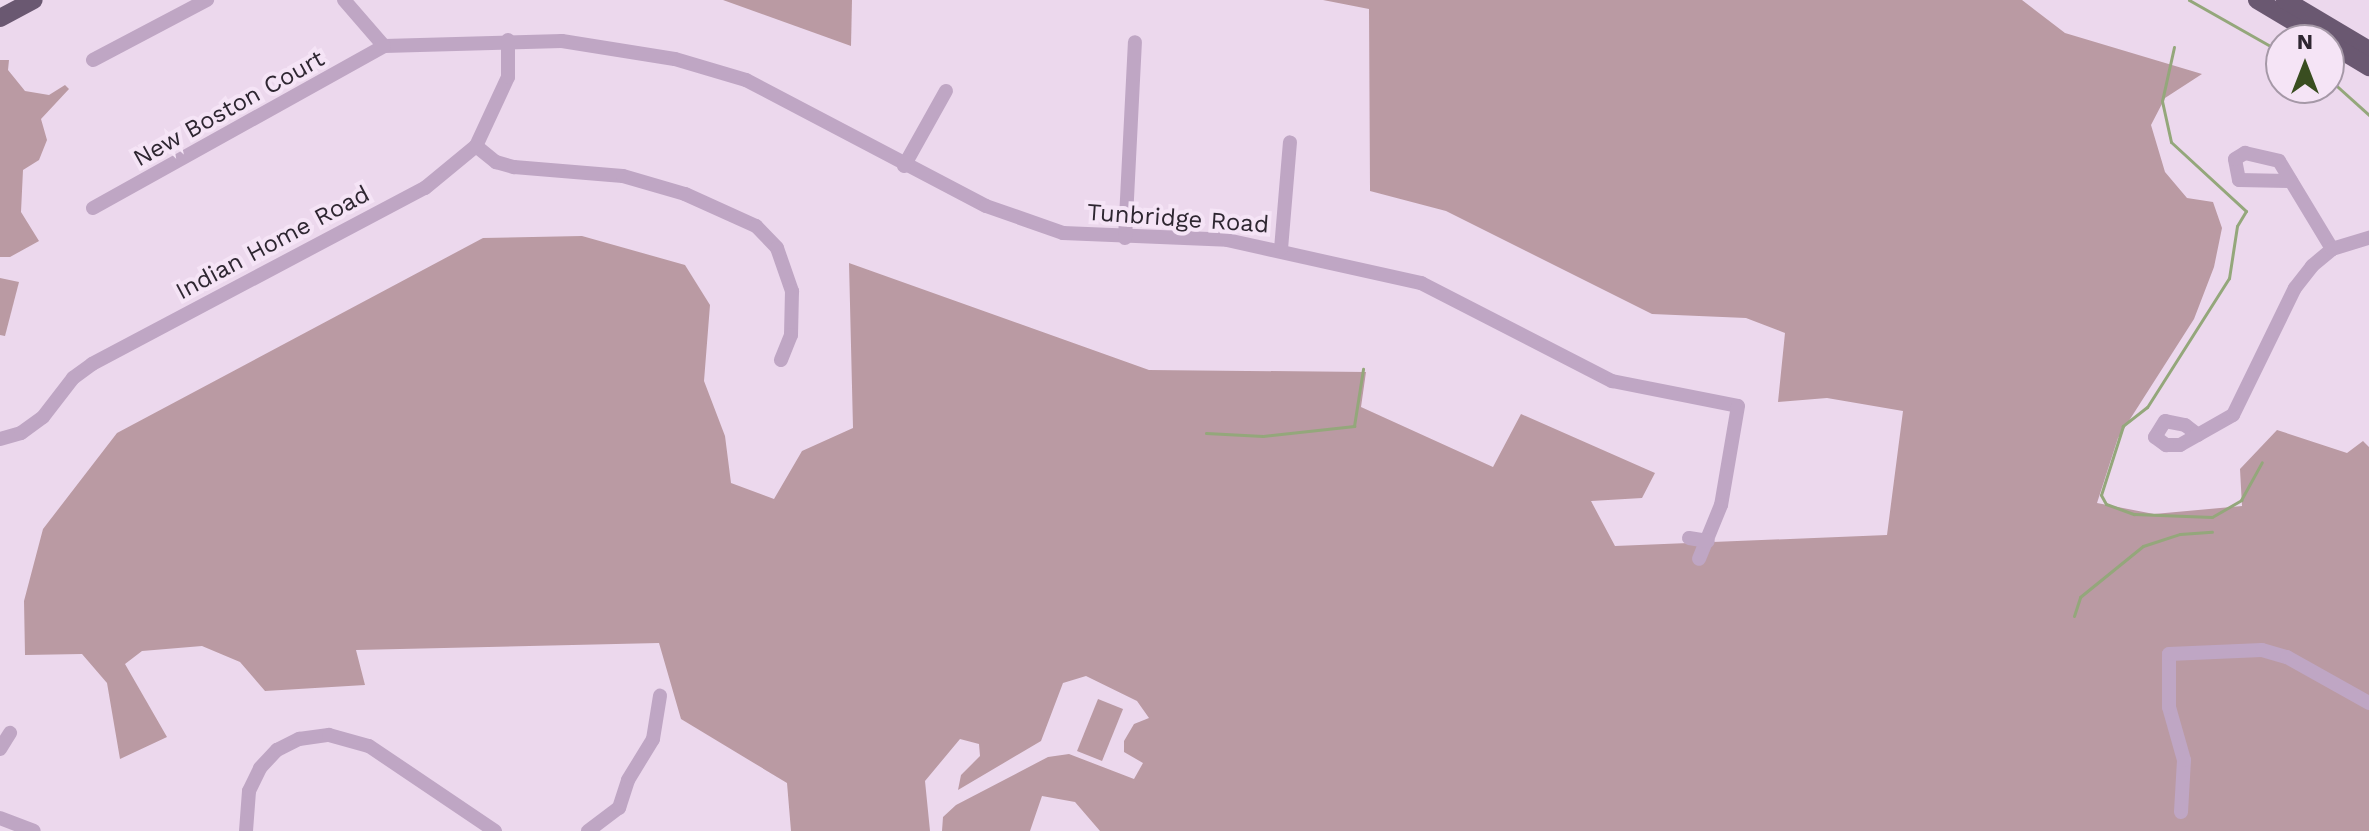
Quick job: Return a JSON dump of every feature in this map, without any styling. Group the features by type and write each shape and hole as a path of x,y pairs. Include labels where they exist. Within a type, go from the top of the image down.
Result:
{"main road":[{"path":"0,18 34,0"},
{"path":"2257,0 2296,24"},
{"path":"2285,0 2369,50"},
{"path":"2345,53 2369,67"}],"street":[{"path":"93,60 207,0"},
{"path":"344,0 384,46"},
{"name":"Tunbridge Road","path":"384,46 508,40 616,47 746,80 904,166 986,206 1063,233 1227,240 1281,249 1421,283 1612,381 1738,406 1721,505 1699,559"},
{"name":"Indian Home Road","path":"0,439 21,433 43,417 73,378 92,364 425,188 476,146 508,77 508,40"},
{"path":"1125,238 1135,42"},
{"name":"New Boston Court","path":"93,208 384,46"},
{"path":"904,166 946,91"},
{"path":"1281,249 1290,142"},
{"path":"476,146 496,162 514,167 623,176 685,194 756,226 777,248 792,291 791,335 781,360"},
{"path":"2291,181 2332,249"},
{"path":"2198,435 2233,415 2295,288 2332,249 2369,238"},
{"path":"1689,538 1708,541"},
{"path":"2181,812 2184,760 2169,707 2169,654 2262,650 2287,657 2369,703"},
{"path":"588,831 619,808 628,780 653,739 660,696"},
{"path":"0,749 10,733"},
{"path":"246,831 249,791 260,768 277,750 299,739 329,735 369,746 495,831"},
{"path":"0,818 34,831"}],"shaded area":[{"path":"723,0 852,0 851,46"},
{"path":"1323,0 2022,0 2065,33 2202,74 2165,98 2151,125 2165,172 2187,198 2213,202 2222,228 2214,267 2194,319 2118,438 2097,503 2154,514 2242,506 2240,469 2277,430 2347,453 2363,441 2369,447 2369,831 1100,831 1075,802 1042,796 1030,831 942,831 943,817 956,805 1048,757 1069,754 1134,779 1143,763 1124,752 1124,741 1134,724 1149,718 1137,701 1086,676 1063,683 1041,741 958,790 961,775 980,756 979,744 960,739 925,781 930,831 791,831 787,783 681,719 659,643 356,650 365,685 265,691 240,662 202,646 142,651 125,664 167,737 120,759 107,683 82,654 25,655 24,601 43,529 117,433 483,238 582,236 685,265 710,305 704,381 725,436 731,483 774,499 802,451 853,428 849,263 1149,370 1366,372 1361,407 1493,467 1521,414 1655,473 1642,498 1591,501 1615,546 1887,535 1903,411 1827,398 1778,402 1785,333 1746,318 1652,314 1446,211 1370,191 1369,9"},
{"path":"0,60 9,60 8,70 25,91 49,95 65,85 69,89 41,119 47,140 39,160 23,170 21,212 39,241 10,257 0,257"},
{"path":"0,278 19,282 5,336 0,335"},
{"path":"1098,699 1123,709 1102,761 1077,751"}],"waterway":[{"path":"2189,0 2265,43"},
{"path":"2174,47 2162,101 2171,142 2246,211 2237,226 2229,278 2147,407 2123,426 2101,495 2106,504 2134,514 2212,517 2241,500 2262,462"},
{"path":"2345,93 2369,115"},
{"path":"1206,433 1263,436 1354,426 1363,369"},
{"path":"2074,616 2080,597 2143,546 2180,534 2212,532"}]}
